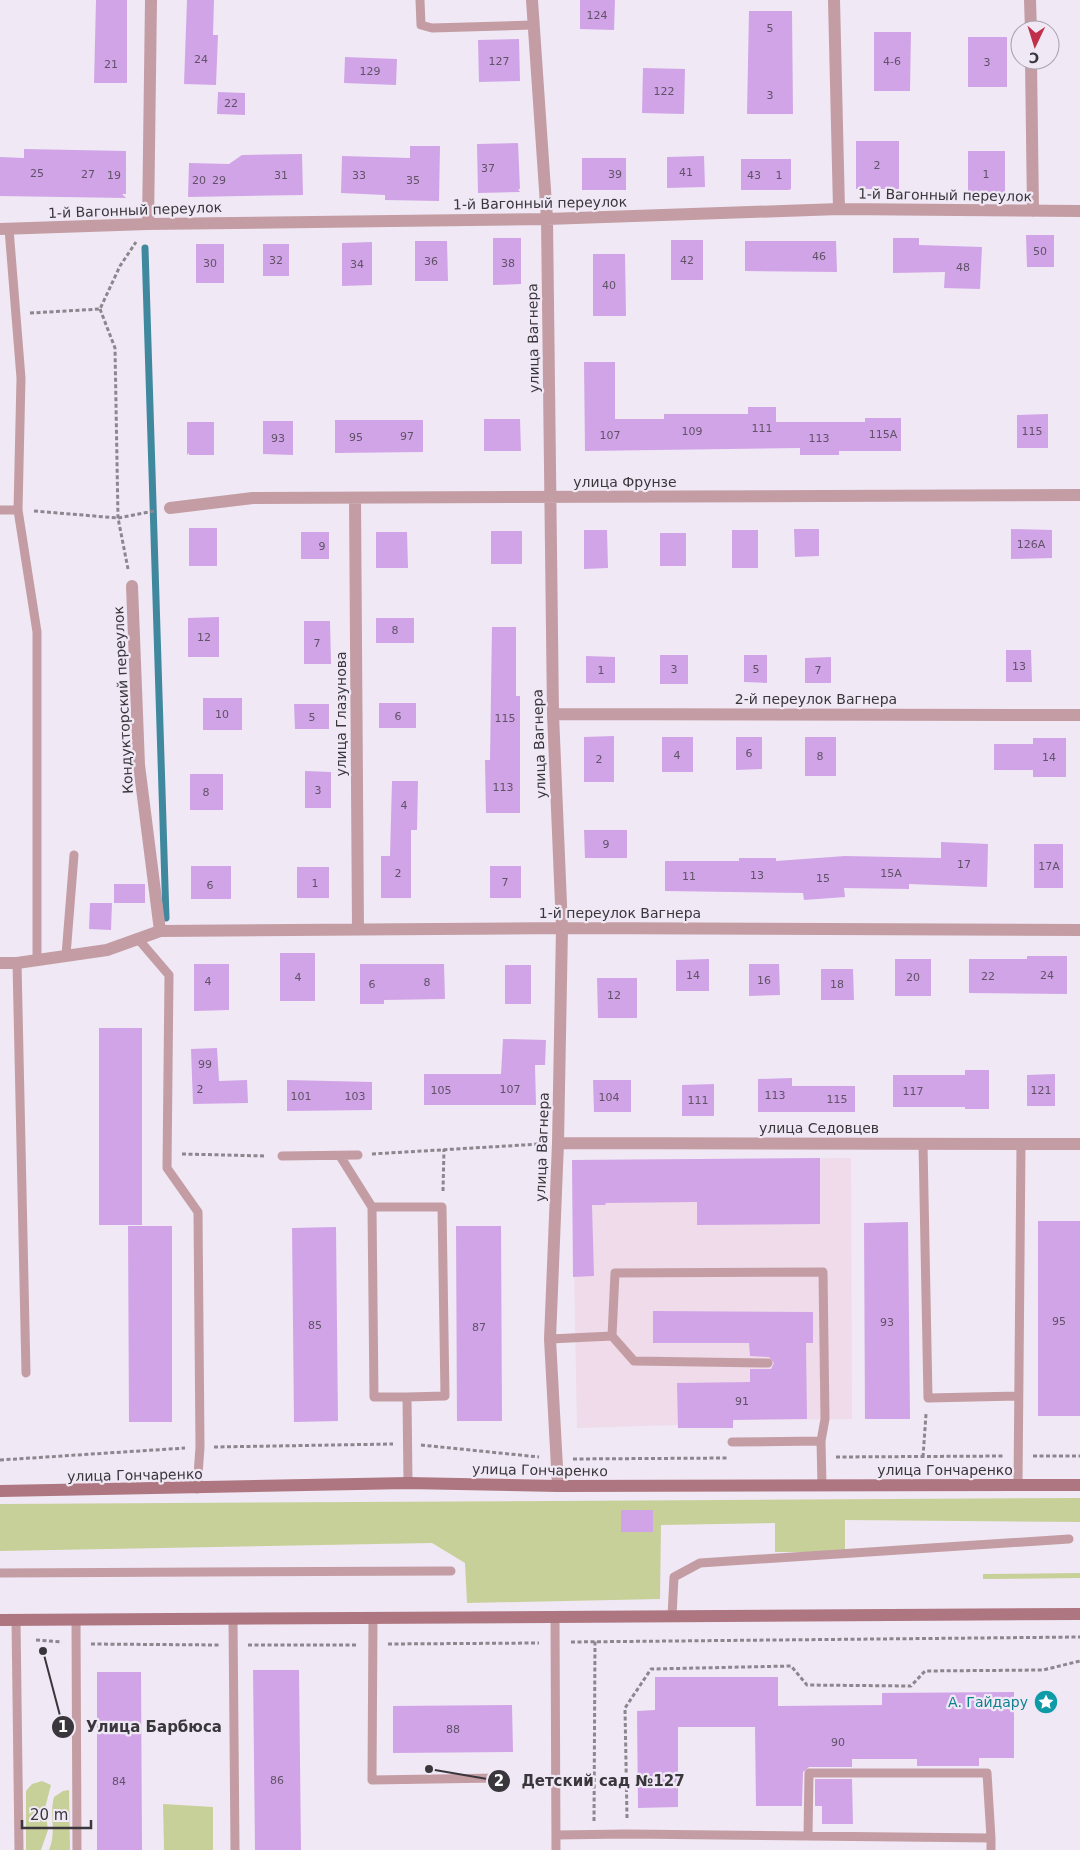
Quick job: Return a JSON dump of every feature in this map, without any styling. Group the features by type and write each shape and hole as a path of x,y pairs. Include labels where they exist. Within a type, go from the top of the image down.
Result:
{"street":[{"path":"148,224 150,0"},
{"name":"улица Вагнера","path":"532,0 547,219 552,714 562,928 558,1143 550,1338 558,1486"},
{"path":"834,0 839,209"},
{"path":"1030,0 1030,20"},
{"path":"1031,70 1033,211"},
{"name":"1-й Вагонный переулок","path":"5,229 148,224 547,219 839,209 1080,211"},
{"name":"улица Фрунзе","path":"170,508 253,498 1080,495"},
{"name":"улица Глазунова","path":"355,498 358,929"},
{"name":"Кондукторский переулок","path":"132,586 139,765 160,931"},
{"name":"2-й переулок Вагнера","path":"552,714 1080,715"},
{"name":"1-й переулок Вагнера","path":"160,931 562,928 1080,930"},
{"path":"0,963 17,963 37,958 107,950 160,931"},
{"name":"улица Седовцев","path":"558,1143 1080,1144"},
{"name":"улица Гончаренко","path":"0,1492 408,1483 558,1486 1080,1485"},
{"path":"0,1620 1080,1614"}],"lane":[{"path":"420,0 421,24 432,28 533,25"},
{"path":"5,229 17,313 21,378 18,510 37,632 37,958"},
{"path":"0,510 18,510"},
{"path":"66,955 74,855"},
{"path":"139,940 169,975 167,1168 198,1212 200,1447 196,1489"},
{"path":"17,963 26,1372"},
{"path":"923,1144 928,1398 1018,1396"},
{"path":"1018,1485 1021,1145"},
{"path":"282,1156 358,1155"},
{"path":"340,1156 372,1207 374,1397 445,1396 442,1206 372,1207"},
{"path":"768,1363 634,1361 612,1336 615,1273 823,1272 826,1419 821,1441 822,1486"},
{"path":"550,1338 612,1336"},
{"path":"407,1396 408,1483"},
{"path":"732,1442 821,1441"},
{"path":"672,1616 674,1577 700,1563 1069,1539"},
{"path":"0,1573 451,1571"},
{"path":"373,1617 372,1780 497,1778"},
{"path":"555,1617 556,1850"},
{"path":"234,1618 235,1850"},
{"path":"76,1619 77,1850"},
{"path":"16,1620 19,1850"},
{"path":"808,1836 809,1773 987,1773 991,1850"},
{"path":"556,1835 991,1838"}],"path":[{"path":"132,586 118,518 115,348 100,309 120,266 148,224"},
{"path":"17,313 100,309"},
{"path":"18,510 118,518 170,508"},
{"path":"358,1155 558,1143"},
{"path":"442,1206 444,1149"},
{"path":"168,1154 282,1156"},
{"path":"923,1457 928,1398"},
{"path":"594,1834 595,1641"},
{"path":"627,1834 625,1708 651,1669 791,1666 807,1684 910,1686 925,1670 1043,1670 1080,1661"}],"shaded area":[{"path":"851,1158 852,1419 734,1420 733,1428 678,1428 677,1425 577,1428 572,1160"}],"green space":[{"path":"1080,1498 1080,1522 845,1520 845,1552 775,1552 775,1523 661,1525 660,1599 467,1603 465,1563 432,1543 0,1551 0,1504"},
{"path":"1080,1573 1080,1578 983,1579 983,1574"},
{"path":"42,1781 51,1785 45,1808 48,1830 41,1850 26,1850 26,1791 32,1784"},
{"path":"69,1790 70,1850 49,1850 53,1830 52,1810 54,1797 63,1791"},
{"path":"163,1804 213,1807 213,1850 164,1850"}],"building":[{"path":"96,0 127,0 127,83 94,83"},
{"path":"187,0 214,0 213,35 218,35 216,85 184,84"},
{"path":"580,0 615,0 614,30 580,29"},
{"path":"749,11 792,11 793,114 747,114"},
{"path":"874,32 911,32 910,91 874,91"},
{"path":"968,37 1007,37 1007,87 968,87"},
{"path":"519,39 520,81 479,82 478,40"},
{"path":"345,57 397,59 396,85 344,83"},
{"path":"643,68 685,69 684,114 642,113"},
{"path":"218,92 245,93 245,115 217,114"},
{"path":"856,141 899,141 899,189 856,189"},
{"path":"518,143 520,189 518,189 520,192 478,193 477,144"},
{"path":"410,146 440,146 439,201 385,200 385,195 341,193 342,156 410,158"},
{"path":"24,149 126,151 126,194 122,194 126,198 0,196 0,157 24,158"},
{"path":"968,151 1005,151 1005,198 968,198"},
{"path":"302,154 303,195 188,197 189,163 229,164 242,155"},
{"path":"704,156 705,187 667,188 667,157"},
{"path":"582,158 626,158 626,190 582,190"},
{"path":"741,159 791,159 791,189 789,189 791,190 741,190"},
{"path":"1026,235 1054,235 1054,267 1027,267"},
{"path":"493,238 521,238 521,284 493,285"},
{"path":"893,238 919,238 919,245 982,247 980,289 944,288 945,272 893,273"},
{"path":"671,240 703,240 703,280 671,280"},
{"path":"415,241 447,241 448,281 415,281"},
{"path":"745,241 836,241 837,272 745,271"},
{"path":"372,242 372,285 342,286 342,243"},
{"path":"196,244 224,244 224,283 196,283"},
{"path":"263,244 289,244 289,276 263,276"},
{"path":"593,254 625,254 626,316 593,316"},
{"path":"584,362 615,362 615,419 664,419 664,414 748,414 748,407 776,407 776,422 865,422 865,418 901,418 901,451 839,451 839,455 800,455 800,448 585,451"},
{"path":"1048,414 1048,448 1017,448 1017,415"},
{"path":"484,419 520,419 521,451 484,451"},
{"path":"335,420 423,420 423,452 335,453"},
{"path":"263,421 293,421 293,455 263,454"},
{"path":"187,422 214,422 214,455 189,455 189,453 187,455"},
{"path":"189,528 217,528 217,566 189,566"},
{"path":"794,529 819,529 819,556 795,557"},
{"path":"1011,529 1052,530 1052,558 1011,559"},
{"path":"584,530 607,530 608,568 584,569"},
{"path":"732,530 758,530 758,568 732,568"},
{"path":"491,531 522,531 522,564 491,564"},
{"path":"301,532 329,532 329,559 301,559"},
{"path":"376,532 407,532 408,568 376,568"},
{"path":"660,533 686,533 686,566 660,566"},
{"path":"219,617 219,657 188,657 188,618"},
{"path":"376,618 414,618 414,643 376,643"},
{"path":"304,621 330,621 331,664 304,664"},
{"path":"492,627 516,627 516,696 520,696 520,813 486,813 485,760 490,760"},
{"path":"1006,650 1031,650 1032,682 1006,682"},
{"path":"660,655 688,655 688,684 660,684"},
{"path":"744,655 767,655 767,683 744,682"},
{"path":"586,656 615,657 615,683 586,683"},
{"path":"831,657 831,683 805,683 805,658"},
{"path":"203,698 242,698 242,730 203,730"},
{"path":"379,703 416,703 416,728 379,728"},
{"path":"294,704 329,704 329,729 295,729"},
{"path":"614,736 614,782 584,782 584,737"},
{"path":"662,737 693,737 693,772 662,772"},
{"path":"736,737 762,737 762,769 736,770"},
{"path":"805,737 836,737 836,776 805,776"},
{"path":"1033,738 1066,738 1066,777 1033,777 1033,770 994,770 994,744 1033,744"},
{"path":"305,771 331,772 331,808 305,808"},
{"path":"190,774 223,774 223,810 190,810"},
{"path":"392,781 418,781 417,830 411,830 411,898 381,898 381,856 390,856"},
{"path":"584,830 627,830 627,858 585,858"},
{"path":"941,842 988,844 987,887 909,884 909,889 844,888 845,897 804,900 803,893 665,891 665,861 739,861 739,858 776,858 776,861 845,856 941,858"},
{"path":"1034,844 1063,844 1063,888 1034,888"},
{"path":"191,866 231,866 231,899 191,899"},
{"path":"490,866 521,866 521,898 490,898"},
{"path":"297,867 329,867 329,898 297,898"},
{"path":"114,884 145,884 145,903 114,903"},
{"path":"90,903 112,903 111,930 89,929"},
{"path":"280,953 315,953 315,1001 280,1001"},
{"path":"1027,956 1067,956 1067,994 969,993 969,959 1027,959"},
{"path":"709,959 709,991 676,991 676,960"},
{"path":"895,959 931,959 931,996 895,996"},
{"path":"194,964 229,964 229,1010 194,1011"},
{"path":"360,964 444,964 445,999 384,1000 384,1004 360,1004"},
{"path":"749,964 779,964 780,995 749,996"},
{"path":"505,965 531,965 531,1004 505,1004"},
{"path":"821,969 853,969 854,1000 821,1000"},
{"path":"597,978 637,978 637,1018 598,1018"},
{"path":"99,1028 142,1028 142,1225 99,1225"},
{"path":"503,1039 546,1040 545,1065 535,1065 536,1105 424,1105 424,1074 501,1074"},
{"path":"217,1048 219,1081 247,1080 248,1103 193,1104 191,1049"},
{"path":"965,1070 989,1070 989,1109 893,1107 893,1075 965,1075"},
{"path":"1055,1074 1055,1106 1027,1106 1027,1075"},
{"path":"792,1078 792,1086 855,1086 855,1112 758,1112 758,1079"},
{"path":"287,1080 372,1082 372,1110 287,1111"},
{"path":"593,1080 631,1080 631,1112 594,1112"},
{"path":"714,1084 714,1116 682,1116 682,1085"},
{"path":"820,1158 820,1224 697,1225 697,1202 606,1203 605,1205 592,1205 594,1276 573,1277 572,1160"},
{"path":"1038,1221 1080,1221 1080,1416 1038,1416"},
{"path":"908,1222 910,1419 865,1419 864,1223"},
{"path":"128,1226 172,1226 172,1422 129,1422"},
{"path":"456,1226 501,1226 502,1421 457,1421"},
{"path":"336,1227 338,1421 294,1422 292,1228"},
{"path":"653,1311 813,1312 813,1343 806,1343 807,1419 733,1420 733,1428 678,1428 677,1383 750,1382 750,1369 771,1369 774,1363 769,1357 750,1356 749,1343 653,1343"},
{"path":"621,1510 653,1510 653,1532 621,1532"},
{"path":"253,1670 299,1670 301,1850 255,1850"},
{"path":"97,1672 141,1672 142,1850 97,1850"},
{"path":"655,1677 778,1677 778,1706 882,1705 882,1693 1014,1692 1014,1758 979,1758 979,1766 917,1766 917,1759 852,1759 852,1767 809,1767 803,1772 802,1806 756,1806 755,1727 678,1727 678,1807 638,1808 637,1711 655,1710"},
{"path":"512,1705 513,1752 393,1753 393,1706"},
{"path":"815,1779 852,1779 853,1824 822,1824 822,1806 815,1806"}],"waterway":[{"path":"145,248 166,918"}],"place":[{"name":"Улица Барбюса","path":"43,1651"},
{"name":"А. Гайдару","path":"1046,1702"},
{"name":"Детский сад №127","path":"429,1769"}]}
